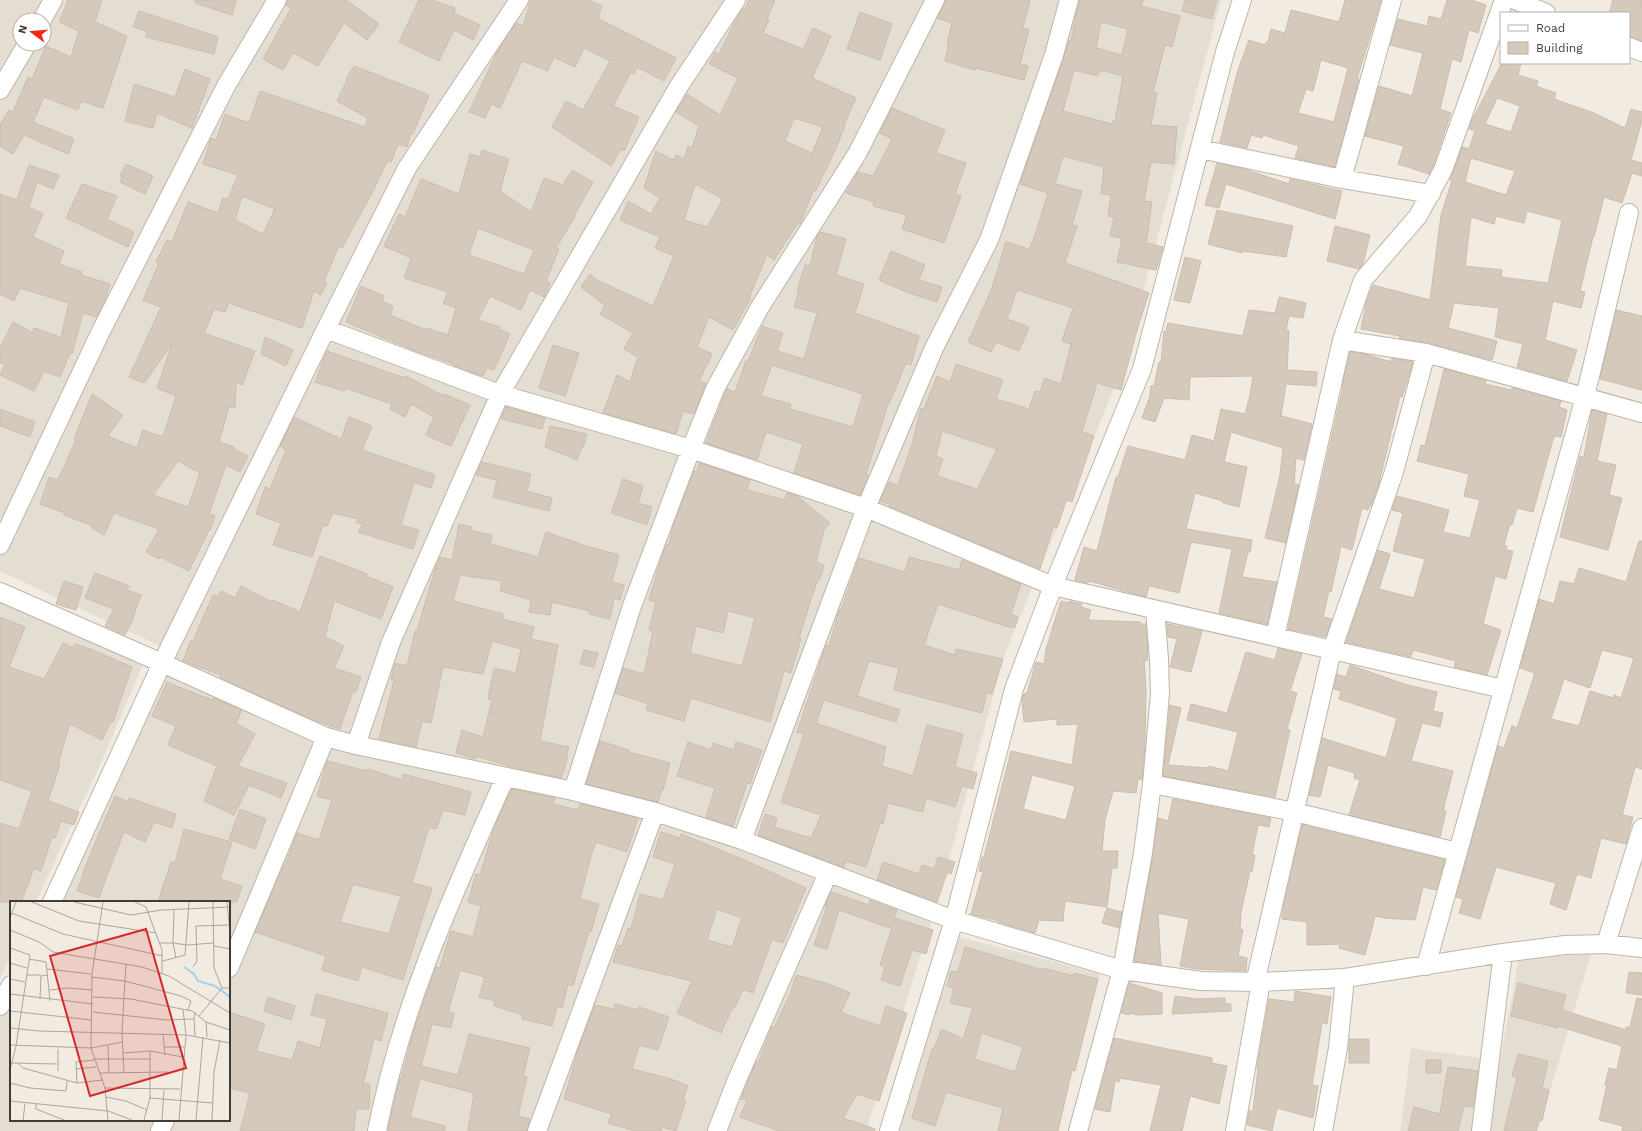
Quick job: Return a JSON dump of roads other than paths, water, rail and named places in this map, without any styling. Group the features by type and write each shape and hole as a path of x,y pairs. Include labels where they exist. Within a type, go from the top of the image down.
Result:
{"street":[{"path":"46,12 52,0"},
{"path":"0,545 101,331 197,142 226,86 277,0"},
{"path":"52,901 162,663 407,168 519,0"},
{"path":"356,745 391,642 500,394 679,86 736,0"},
{"path":"573,791 632,606 691,449 719,382 760,307 857,154 935,0"},
{"path":"742,840 866,508 934,348 989,240 1054,55 1070,0"},
{"path":"889,1131 954,920 1014,689 1053,586 1142,369 1225,52 1242,0"},
{"path":"1342,179 1392,0"},
{"path":"1275,637 1342,340 1363,280 1418,216 1432,194 1443,170 1504,0"},
{"path":"1515,0 1544,12"},
{"path":"1630,47 1642,52"},
{"path":"0,90 22,52"},
{"path":"1200,149 1342,179 1432,194"},
{"path":"1426,966 1585,397 1629,213"},
{"path":"326,329 500,394 691,449 866,508 1053,586 1503,689"},
{"path":"1342,340 1426,353 1642,412"},
{"path":"1234,1131 1258,982 1294,812 1332,650 1394,472 1426,353"},
{"path":"0,592 326,737 505,778 573,791 655,812 742,840 954,920 1122,970 1201,981 1258,982 1345,978 1503,953 1565,945 1606,944 1642,948"},
{"path":"1078,1131 1122,970 1143,853 1152,784 1160,694 1155,610"},
{"path":"230,966 326,737"},
{"path":"377,1131 398,1041 447,909 505,778"},
{"path":"1152,784 1294,812 1457,852"},
{"path":"537,1131 655,812"},
{"path":"1606,944 1642,828"},
{"path":"717,1131 736,1082 828,873"},
{"path":"1481,1131 1503,953"},
{"path":"1323,1131 1338,1048 1345,978"},
{"path":"0,1006 10,987"},
{"path":"160,1131 165,1121"}]}
